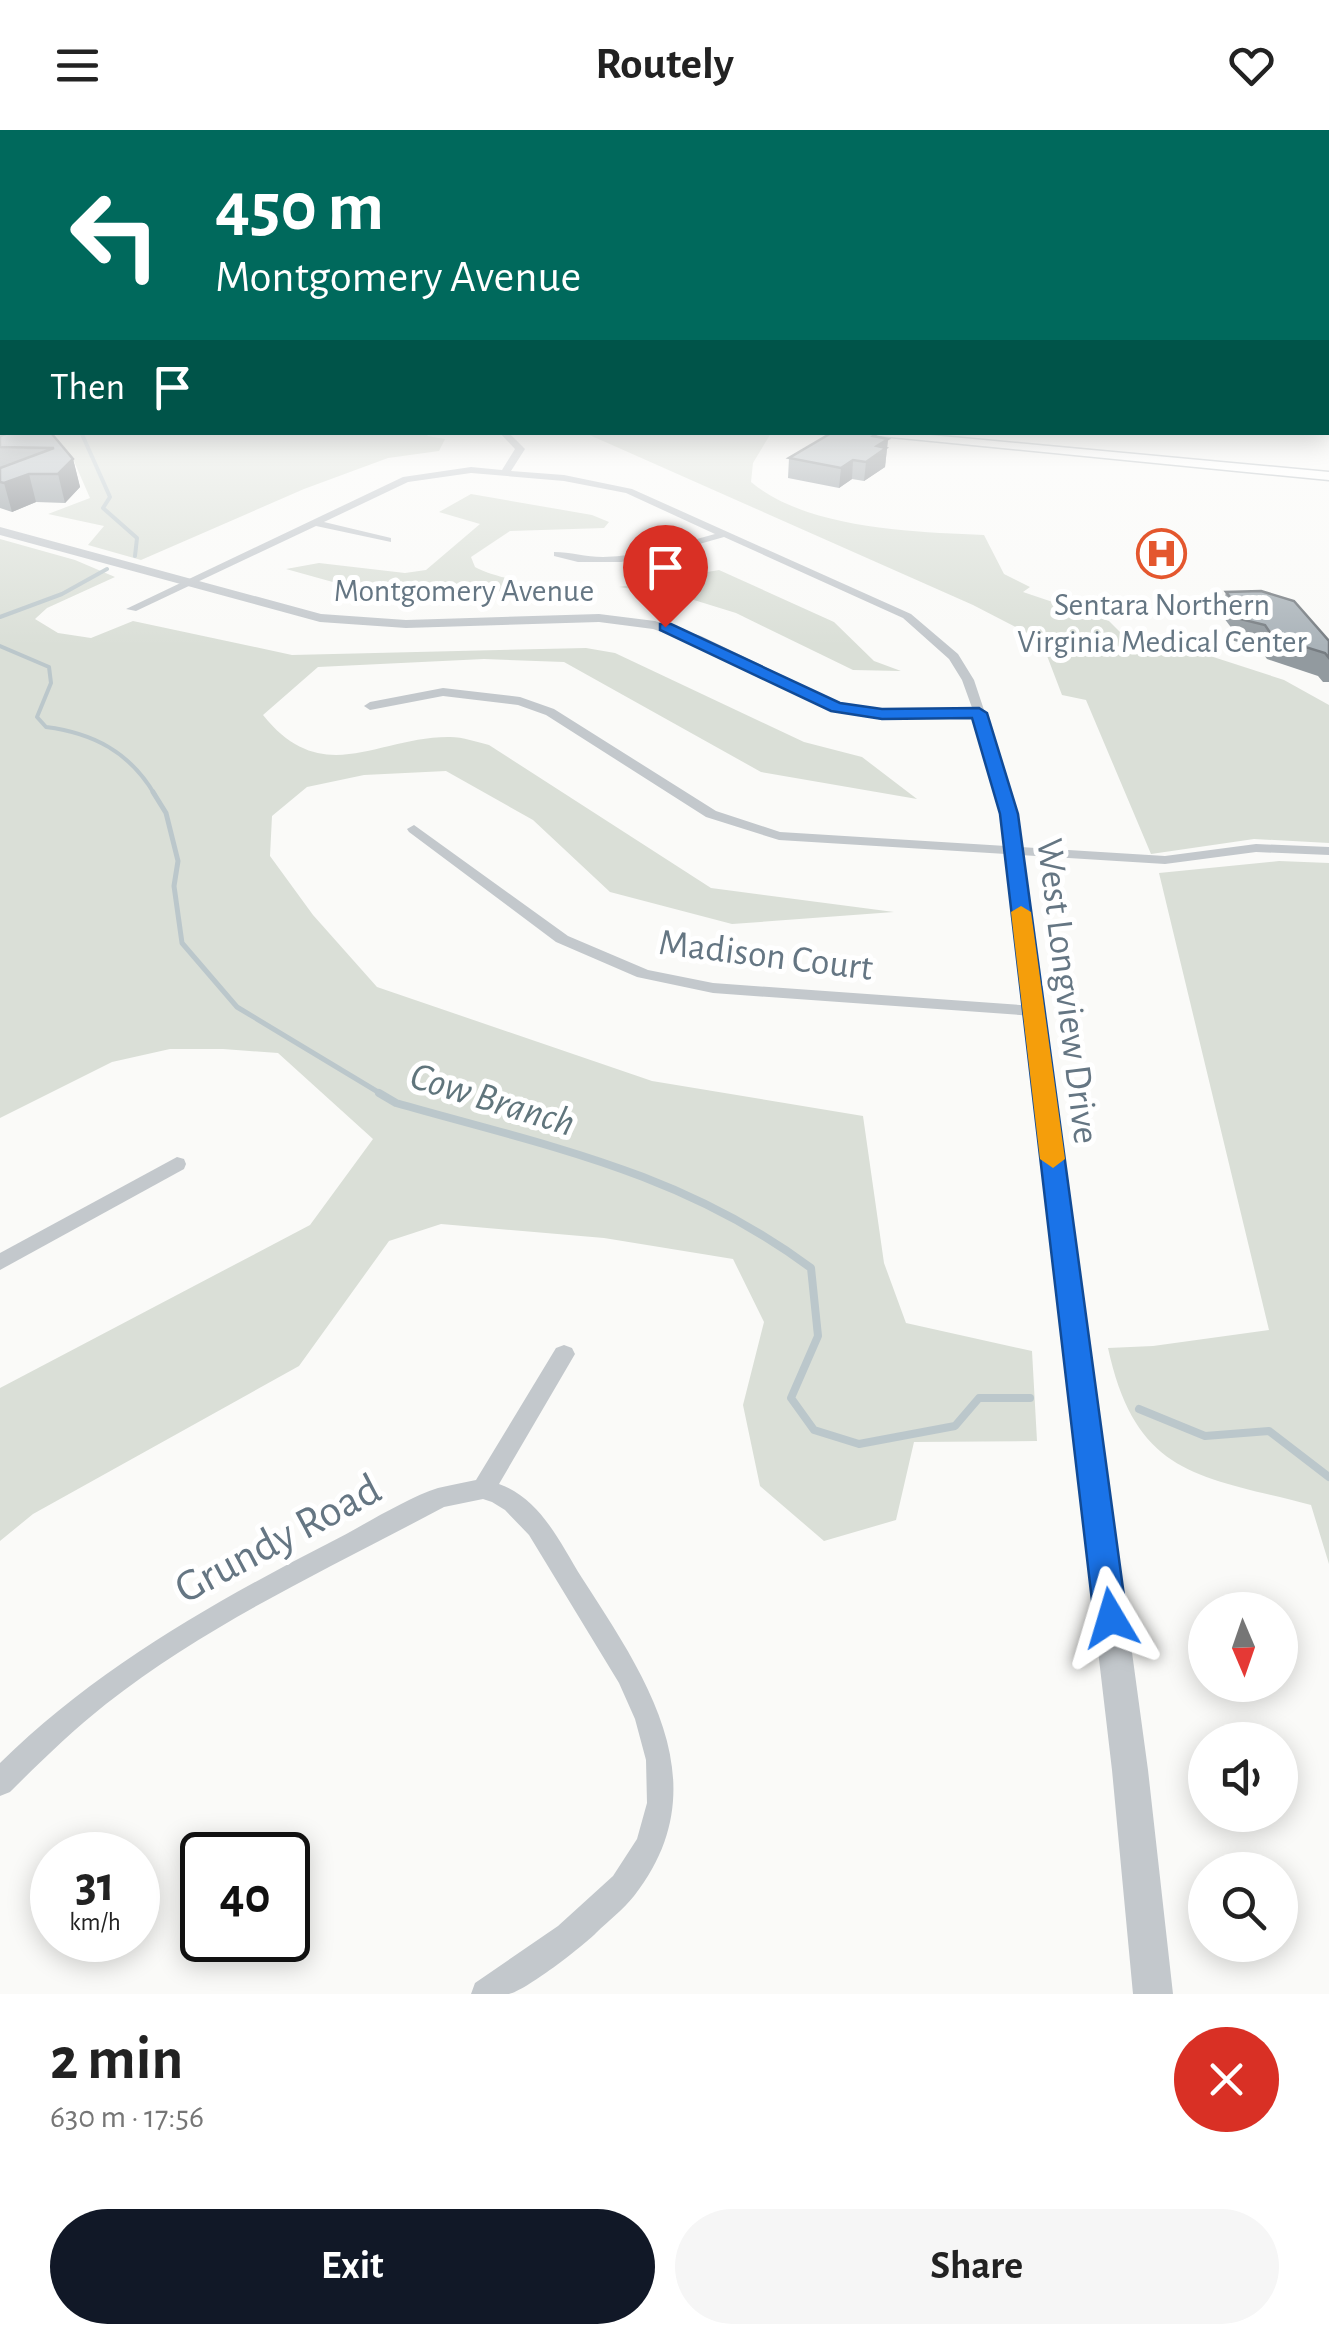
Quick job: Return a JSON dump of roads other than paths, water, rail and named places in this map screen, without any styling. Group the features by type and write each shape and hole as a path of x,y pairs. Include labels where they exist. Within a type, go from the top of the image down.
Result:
{"street":[{"name":"West Longview Drive","path":"132,609 416,476 448,472"},
{"name":"West Longview Drive","path":"481,472 611,486 725,534 906,616 954,657 968,680 1003,790 1014,852 1130,1770 1154,1994"},
{"path":"314,522 387,540"},
{"name":"Montgomery Avenue","path":"0,531 281,610 338,620 406,624 586,618 642,622 696,639 800,694 836,707 882,714 979,713"},
{"path":"558,554 571,558 639,555 725,534"},
{"path":"370,706 443,692 505,697 550,712 711,814 743,826 805,839 1165,860 1256,848 1329,851"},
{"name":"Madison Court","path":"414,829 562,940 643,974 713,988 1034,1011"},
{"path":"0,1262 177,1164"},
{"path":"486,1994 581,1928 616,1894 640,1864 654,1828 661,1791 652,1720 606,1633 520,1506 484,1489 564,1354"},
{"name":"Grundy Road","path":"0,1782 73,1710 138,1662 440,1498 484,1489"}],"waterway":[{"name":"Cow Branch","path":"99,472 110,497 103,508 137,538 135,556"},
{"name":"Cow Branch","path":"0,617 62,594 107,569"},
{"name":"Cow Branch","path":"0,646 49,667 51,683 37,717 46,727 79,734 109,747 134,767 153,792"},
{"name":"Cow Branch","path":"153,792 166,813 178,861 174,886 182,943 237,1007 383,1095"},
{"name":"Cow Branch","path":"379,1093 396,1103 560,1149 663,1185 762,1235 811,1268 818,1336 791,1398 814,1430 859,1444 955,1426 979,1398 1030,1398"},
{"name":"Cow Branch","path":"1139,1409 1205,1436 1269,1431 1329,1477"}],"place":[{"name":"Sentara Northern Virginia Medical Center","path":"1162,554"}]}
